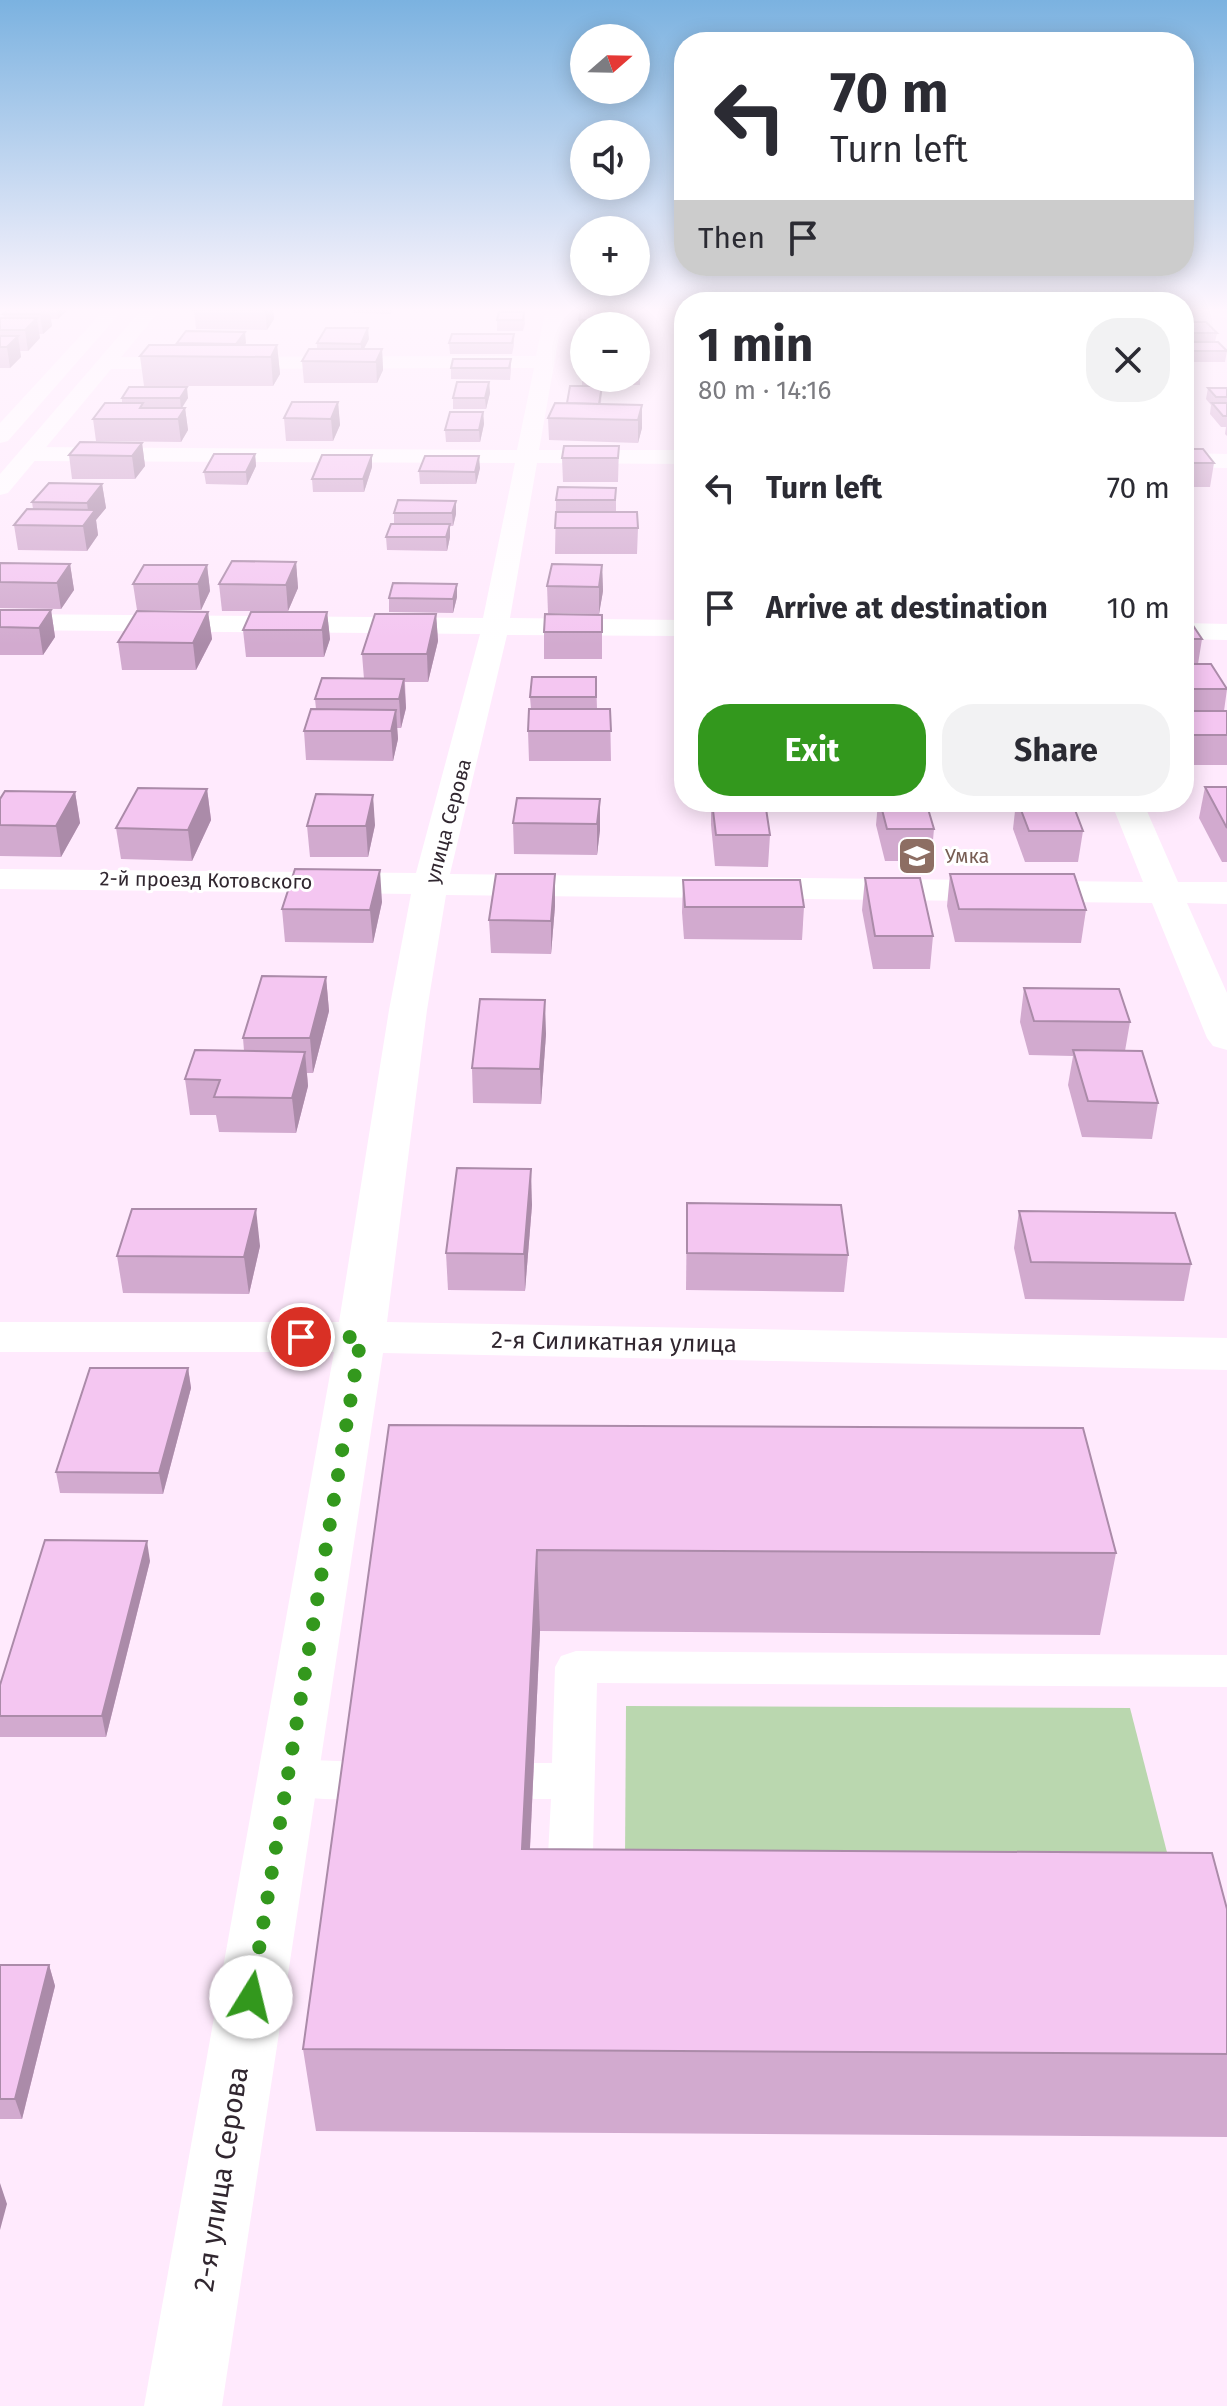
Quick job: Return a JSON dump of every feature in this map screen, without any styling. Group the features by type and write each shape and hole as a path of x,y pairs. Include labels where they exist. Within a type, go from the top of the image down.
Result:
{"street":[{"path":"0,436 14,420"},
{"path":"0,488 58,420"},
{"name":"улица Серова","path":"361,1337 408,1010 431,882 495,627 533,420"},
{"path":"29,454 674,457"},
{"path":"1194,460 1227,461"},
{"path":"0,622 674,628"},
{"path":"1194,631 1227,632"},
{"path":"1131,812 1227,1038"},
{"name":"2-й проезд Котовского","path":"0,879 1227,893"},
{"name":"2-я Силикатная улица","path":"0,1337 361,1337 1227,1354"},
{"name":"2-я улица Серова","path":"183,2406 361,1337"}],"lane":[{"path":"616,1895 569,1895 554,1781 576,1667 1227,1671"},
{"path":"288,1777 361,1780"}],"green space":[{"path":"626,1706 1130,1708 1170,1864 625,1862"}],"building":[{"path":"448,420 481,420 479,430 445,430"},
{"path":"80,442 142,443 132,456 69,455"},
{"path":"564,446 619,446 618,458 562,458"},
{"path":"1194,449 1203,449 1214,463 1194,463"},
{"path":"214,454 255,454 246,472 204,472"},
{"path":"322,455 372,455 363,479 312,479"},
{"path":"425,456 479,456 475,472 419,471"},
{"path":"49,483 102,484 87,503 32,502"},
{"path":"558,487 616,488 615,500 556,500"},
{"path":"398,500 456,501 452,513 394,513"},
{"path":"27,509 95,510 83,526 14,525"},
{"path":"556,512 637,512 638,528 555,528"},
{"path":"391,524 450,524 446,537 386,537"},
{"path":"232,561 296,562 286,585 219,584"},
{"path":"0,563 70,564 57,583 0,582"},
{"path":"552,564 602,565 599,587 547,586"},
{"path":"144,565 207,565 198,584 133,584"},
{"path":"393,583 457,584 453,599 389,598"},
{"path":"0,610 51,610 39,628 0,627"},
{"path":"137,611 208,612 193,643 118,642"},
{"path":"251,612 327,612 322,630 243,630"},
{"path":"375,614 436,614 427,654 362,654"},
{"path":"545,614 602,615 602,632 544,632"},
{"path":"1194,627 1202,639 1194,639"},
{"path":"1194,664 1211,664 1227,689 1194,689"},
{"path":"532,677 596,677 596,697 530,697"},
{"path":"322,678 404,679 399,699 315,699"},
{"path":"311,709 396,710 391,731 304,731"},
{"path":"529,709 610,709 611,731 528,731"},
{"path":"1194,711 1227,711 1227,735 1194,735"},
{"path":"1205,787 1227,787 1227,828"},
{"path":"138,788 207,789 188,830 116,828"},
{"path":"5,791 75,792 56,826 0,825 0,799"},
{"path":"316,794 373,795 366,826 307,826"},
{"path":"517,798 600,799 597,824 513,823"},
{"path":"713,812 767,812 770,835 716,835"},
{"path":"883,812 929,812 934,829 887,829"},
{"path":"1022,812 1076,812 1083,831 1029,831"},
{"path":"295,869 380,870 370,910 282,909"},
{"path":"496,874 555,874 551,921 489,920"},
{"path":"950,874 1074,874 1086,910 959,909"},
{"path":"865,878 920,878 933,936 875,936"},
{"path":"683,880 800,880 804,907 685,907"},
{"path":"262,976 326,977 310,1038 243,1038"},
{"path":"1024,988 1119,989 1130,1022 1034,1021"},
{"path":"480,999 545,1000 540,1069 472,1068"},
{"path":"195,1050 305,1052 292,1098 214,1097 220,1080 185,1079"},
{"path":"1073,1050 1142,1051 1158,1103 1088,1101"},
{"path":"457,1168 531,1169 524,1254 446,1253"},
{"path":"687,1203 841,1205 848,1255 687,1253"},
{"path":"132,1209 256,1209 244,1257 117,1256"},
{"path":"1019,1211 1175,1213 1191,1264 1031,1262"},
{"path":"90,1368 188,1368 159,1473 56,1472"},
{"path":"389,1425 1083,1428 1116,1553 537,1550 522,1849 1212,1853 1227,1909 1227,2054 303,2049"},
{"path":"45,1540 147,1541 102,1716 0,1716 0,1685"},
{"path":"0,1965 49,1965 15,2099 0,2099"}],"place":[{"name":"Умка","path":"917,856"}],"route":[{"path":"251,1997 361,1337 301,1337"}]}
